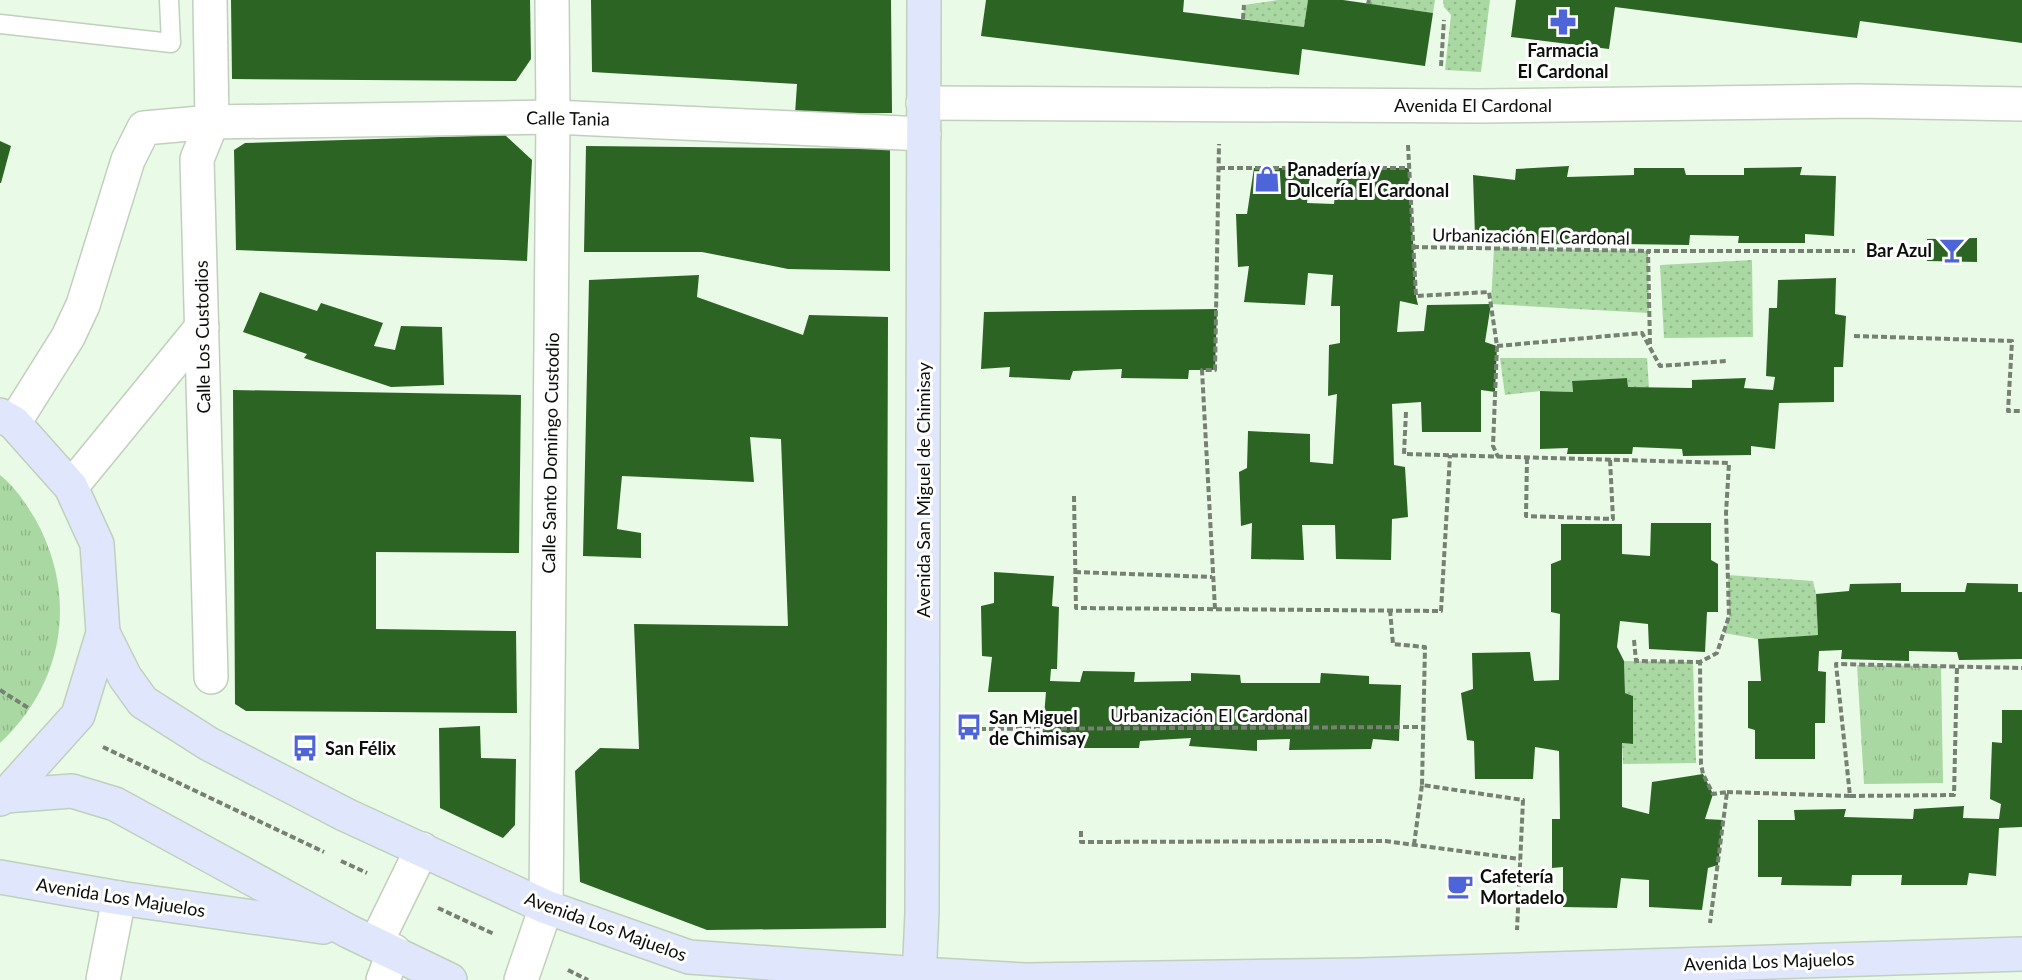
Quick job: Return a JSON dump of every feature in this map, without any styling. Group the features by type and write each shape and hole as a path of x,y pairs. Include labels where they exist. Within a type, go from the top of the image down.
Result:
{"street":[{"name":"Calle Los Custodios","path":"210,0 212,122 197,159 211,677"},
{"name":"Calle Santo Domingo Custodio","path":"526,966 546,907 552,0"},
{"name":"Avenida San Miguel de Chimisay","path":"919,977 922,913 923,729 924,0"},
{"name":"Avenida El Cardonal","path":"924,118 1404,105 1858,101 2022,105"},
{"name":"Calle Tania","path":"7,419 51,367 73,327 128,160 144,128 212,122 553,117 924,118"},
{"path":"71,487 202,327"},
{"path":"3,798 78,715 103,633 96,544 71,487 7,419"},
{"name":"Avenida Los Majuelos","path":"103,633 125,677 143,702 209,744 346,815 546,907 689,957 919,977 1026,980 1362,975 2022,954"},
{"name":"Avenida Los Majuelos","path":"3,798 72,791 115,804 379,957"},
{"path":"379,957 402,890 422,849"},
{"name":"Avenida Los Majuelos","path":"0,878 120,898 291,921 379,957 450,980"},
{"path":"103,980 120,898"}],"lane":[{"path":"0,24 171,43 169,0"}],"path":[{"path":"1243,19 1244,5"},
{"path":"1440,76 1444,20"},
{"name":"Urbanización El Cardonal","path":"1404,105 1416,296 1489,292 1497,346 1493,446 1498,457"},
{"path":"1215,609 1202,370 1215,370 1219,144"},
{"path":"1219,168 1409,168"},
{"name":"Urbanización El Cardonal","path":"1413,248 1855,251"},
{"name":"Urbanización El Cardonal","path":"1648,251 1650,347"},
{"path":"1497,346 1642,333 1660,366 1727,362"},
{"path":"1854,336 2012,340 2008,411 2022,411"},
{"path":"1406,412 1404,454 1729,463 1726,513 1729,616 1717,652 1700,662 1636,661 1634,640"},
{"path":"1074,496 1076,609 1441,611 1450,455"},
{"path":"1527,458 1526,516 1612,519 1610,459"},
{"path":"1076,572 1212,577"},
{"path":"1390,610 1393,644 1425,647 1422,785 1414,845"},
{"path":"1700,662 1703,774 1713,794 1727,792 1850,796 1954,795 1957,666"},
{"path":"1850,796 1836,664 2022,668"},
{"path":"0,690 29,709 123,757 402,890 526,966 588,980"},
{"name":"Urbanización El Cardonal","path":"923,729 1423,727"},
{"path":"1422,785 1523,800 1515,969"},
{"path":"1706,963 1727,792"},
{"path":"1081,831 1081,842 1385,841 1520,860"}],"green space":[{"path":"1278,0 1308,0 1304,27 1243,19 1244,5"},
{"path":"1369,0 1435,0 1433,13 1368,4"},
{"path":"1443,0 1490,0 1481,72 1445,70 1451,15 1444,7"},
{"path":"1494,248 1648,251 1649,313 1491,304"},
{"path":"1752,260 1753,337 1664,338 1660,265"},
{"path":"1500,358 1647,358 1649,388 1628,387 1627,378 1572,381 1573,392 1540,391 1505,395"},
{"path":"0,475 23,500 41,530 52,558 58,587 60,615 57,643 49,670 37,696 21,721 0,743"},
{"path":"1728,575 1813,581 1818,635 1758,639 1724,633 1729,616"},
{"path":"1624,661 1693,662 1696,763 1623,764 1622,743 1633,744 1633,696 1625,693"},
{"path":"1857,665 1941,666 1943,783 1864,784"}],"building":[{"path":"231,0 530,0 531,59 516,81 232,79"},
{"path":"591,0 891,0 892,113 795,114 797,84 592,72"},
{"path":"986,0 1184,0 1183,12 1304,27 1308,0 1343,0 1433,13 1425,66 1302,49 1299,75 981,36"},
{"path":"1516,0 2022,0 2022,43 1860,21 1857,38 1615,7 1609,49 1511,37"},
{"path":"505,135 532,160 527,261 236,250 234,150 245,143"},
{"path":"0,141 11,146 1,183 0,183"},
{"path":"586,146 890,149 890,271 788,269 702,252 584,252"},
{"path":"1569,166 1567,177 1634,175 1634,168 1684,168 1686,175 1744,175 1744,168 1802,167 1800,175 1836,176 1834,236 1805,234 1805,243 1738,243 1739,236 1690,235 1689,245 1623,244 1621,236 1571,233 1571,244 1488,245 1489,236 1475,236 1473,175 1515,180 1516,169"},
{"path":"1254,168 1311,168 1307,203 1334,204 1338,168 1409,168 1418,305 1400,301 1397,332 1424,331 1427,305 1491,304 1485,342 1497,346 1495,392 1481,390 1481,432 1422,432 1421,402 1392,404 1394,465 1405,467 1408,517 1392,519 1391,560 1336,559 1335,525 1302,525 1304,560 1251,559 1252,523 1241,526 1239,472 1247,468 1248,431 1310,434 1310,462 1333,464 1337,394 1328,396 1329,345 1340,343 1340,306 1331,306 1333,275 1308,273 1305,305 1244,302 1249,266 1238,267 1236,214 1247,214"},
{"name":"Bar Azul","path":"1977,238 1977,262 1927,261 1927,239"},
{"path":"699,275 697,297 803,335 809,315 888,317 886,928 707,930 580,882 575,771 600,748 639,749 634,624 788,626 781,439 750,437 754,482 622,476 617,529 641,533 641,558 583,556 589,280"},
{"path":"1836,278 1835,314 1846,316 1843,367 1834,367 1834,402 1779,403 1775,449 1751,446 1751,455 1683,456 1682,449 1633,447 1632,454 1567,454 1568,448 1540,449 1540,391 1573,392 1572,381 1627,378 1628,387 1692,388 1692,380 1746,378 1744,388 1773,390 1775,377 1766,376 1769,308 1777,308 1778,280"},
{"path":"260,292 317,311 321,303 383,323 374,346 395,350 401,326 442,327 444,385 391,387 304,358 307,354 243,332"},
{"path":"1217,309 1215,370 1189,370 1188,379 1121,378 1122,369 1073,371 1070,380 1009,377 1010,367 981,369 984,312"},
{"path":"233,390 521,395 519,553 376,552 376,629 516,631 517,713 246,711 235,704"},
{"path":"1651,523 1711,523 1711,560 1718,564 1718,612 1707,612 1705,652 1649,649 1648,624 1620,621 1617,647 1624,661 1625,693 1633,696 1633,744 1622,743 1622,807 1649,814 1652,782 1703,774 1713,794 1705,819 1723,820 1718,865 1708,868 1702,910 1649,907 1649,880 1621,878 1617,908 1563,907 1563,867 1552,868 1552,819 1560,819 1559,751 1535,747 1533,779 1475,779 1474,741 1467,740 1461,693 1473,689 1472,653 1530,652 1534,681 1559,680 1560,614 1551,612 1551,564 1561,560 1561,524 1622,524 1622,554 1650,556"},
{"path":"994,572 1054,576 1052,606 1059,607 1057,669 1051,669 1050,681 1080,682 1083,671 1135,672 1134,682 1191,681 1191,673 1240,675 1241,683 1320,683 1321,673 1369,676 1369,684 1401,685 1399,741 1373,739 1371,749 1289,750 1290,739 1257,740 1257,751 1189,746 1191,738 1140,741 1139,748 1069,748 1069,738 1042,740 1046,692 988,692 992,657 982,656 981,606 994,603"},
{"path":"1901,583 1901,592 1965,592 1967,583 2018,584 2018,592 2022,592 2022,659 1959,660 1957,652 1909,651 1909,661 1841,659 1842,650 1819,651 1818,671 1826,672 1825,723 1815,723 1815,759 1755,759 1755,730 1748,728 1748,681 1761,681 1758,639 1818,635 1816,594 1849,591 1850,584"},
{"path":"2002,710 2022,710 2022,827 1999,828 1996,876 1969,873 1967,885 1901,885 1902,875 1852,875 1851,886 1781,885 1782,877 1758,877 1758,820 1795,820 1794,810 1846,809 1844,817 1913,819 1914,809 1964,806 1963,818 1999,819 2001,804 1990,799 1992,742 2002,743"},
{"path":"480,726 481,758 516,759 515,825 503,838 440,808 439,728"}],"place":[{"name":"Farmacia El Cardonal","path":"1563,22"},
{"name":"Panadería y Dulcería El Cardonal","path":"1267,179"},
{"name":"Bar Azul","path":"1952,250"},
{"name":"San Miguel de Chimisay","path":"969,727"},
{"name":"San Félix","path":"305,748"},
{"name":"Cafetería Mortadelo","path":"1460,886"}]}
